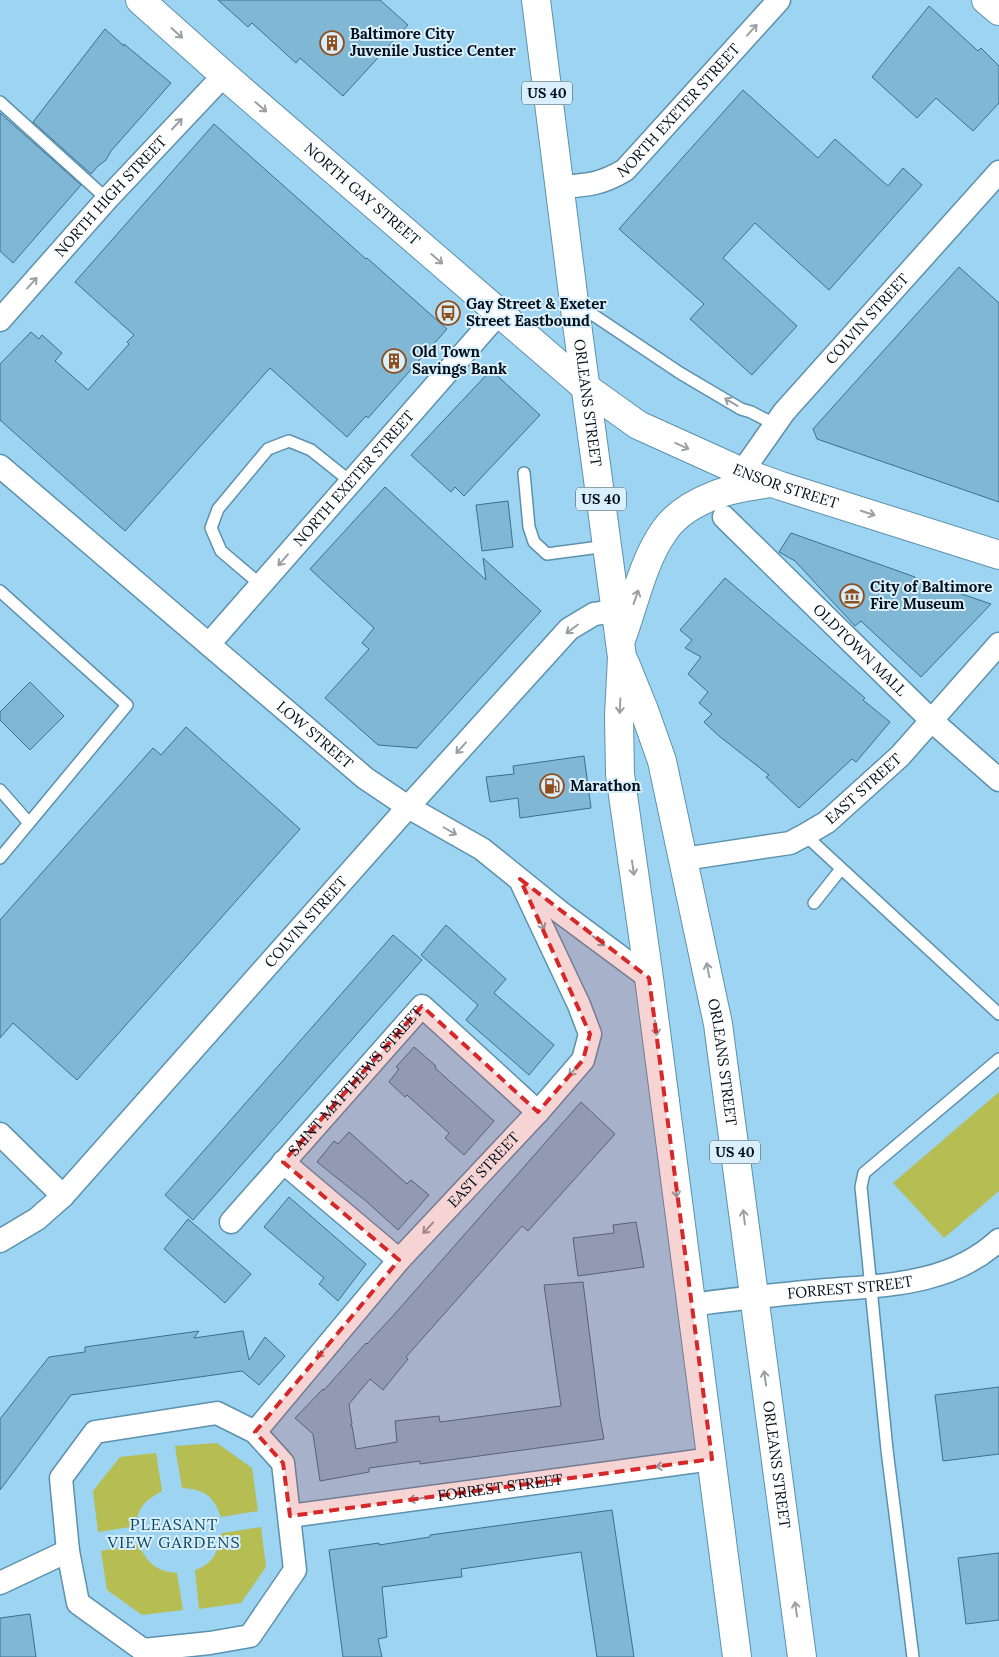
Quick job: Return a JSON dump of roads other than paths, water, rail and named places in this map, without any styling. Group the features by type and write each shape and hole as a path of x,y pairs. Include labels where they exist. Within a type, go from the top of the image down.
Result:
{"main road":[{"name":"NORTH GAY STREET","path":"140,0 585,387"},
{"name":"ORLEANS STREET","path":"536,0 585,387 621,650 620,774 649,978 737,1657"},
{"path":"986,0 999,11"},
{"name":"ENSOR STREET","path":"585,387 638,425 742,472 999,555"},
{"path":"621,650 652,550 666,529 686,510 714,496 739,488 772,483"},
{"name":"ORLEANS STREET","path":"621,650 662,762 718,1024 802,1657"}],"street":[{"name":"NORTH EXETER STREET","path":"559,187 592,184 610,179 625,170 778,0"},
{"name":"NORTH HIGH STREET","path":"0,320 224,75"},
{"name":"COLVIN STREET","path":"742,472 774,424 999,172"},
{"name":"NORTH EXETER STREET","path":"209,644 499,313"},
{"name":"LOW STREET","path":"0,466 365,778 408,807 482,850 560,912 649,978"},
{"name":"OLDTOWN MALL","path":"724,517 932,721 999,780"},
{"name":"COLVIN STREET","path":"0,1241 37,1219 63,1196 408,807 569,629 594,614 616,611"},
{"name":"EAST STREET","path":"684,859 790,843 827,822 900,756 999,644"},
{"name":"EAST STREET","path":"256,1432 399,1260 538,1112 583,1060 590,1034 579,1005 520,879"},
{"name":"SAINT MATTHEWS STREET","path":"231,1222 422,1006 538,1112"},
{"path":"0,1134 63,1196"},
{"name":"SAINT MATTHEWS STREET","path":"283,1162 399,1260"},
{"name":"FORREST STREET","path":"691,1305 754,1296 910,1282 940,1275 968,1264 999,1240"},
{"path":"217,1413 256,1432 283,1463 290,1516 295,1570 250,1636 211,1650 171,1652 143,1650 78,1603 68,1552 61,1478 95,1432 217,1413"},
{"name":"FORREST STREET","path":"290,1516 712,1459"},
{"path":"0,1583 68,1552"}],"lane":[{"path":"0,102 108,200"},
{"path":"574,302 680,372 741,408 774,424"},
{"path":"261,585 221,550 211,528 218,509 268,449 290,441 311,450 351,482"},
{"path":"524,473 529,527 534,542 547,554 607,546"},
{"path":"0,591 127,705 0,858"},
{"path":"0,790 29,824"},
{"path":"805,835 999,1014"},
{"path":"814,903 841,869"},
{"path":"913,1657 887,1450 861,1187 864,1173 999,1059"}],"place":[{"name":"Baltimore City Juvenile Justice Center","path":"332,43"},
{"name":"Gay Street & Exeter Street Eastbound","path":"448,313"},
{"name":"Old Town Savings Bank","path":"394,361"},
{"name":"City of Baltimore Fire Museum","path":"852,596"},
{"name":"Marathon","path":"552,786"}],"district":[{"name":"PLEASANT VIEW GARDENS","path":"174,1533"}]}
